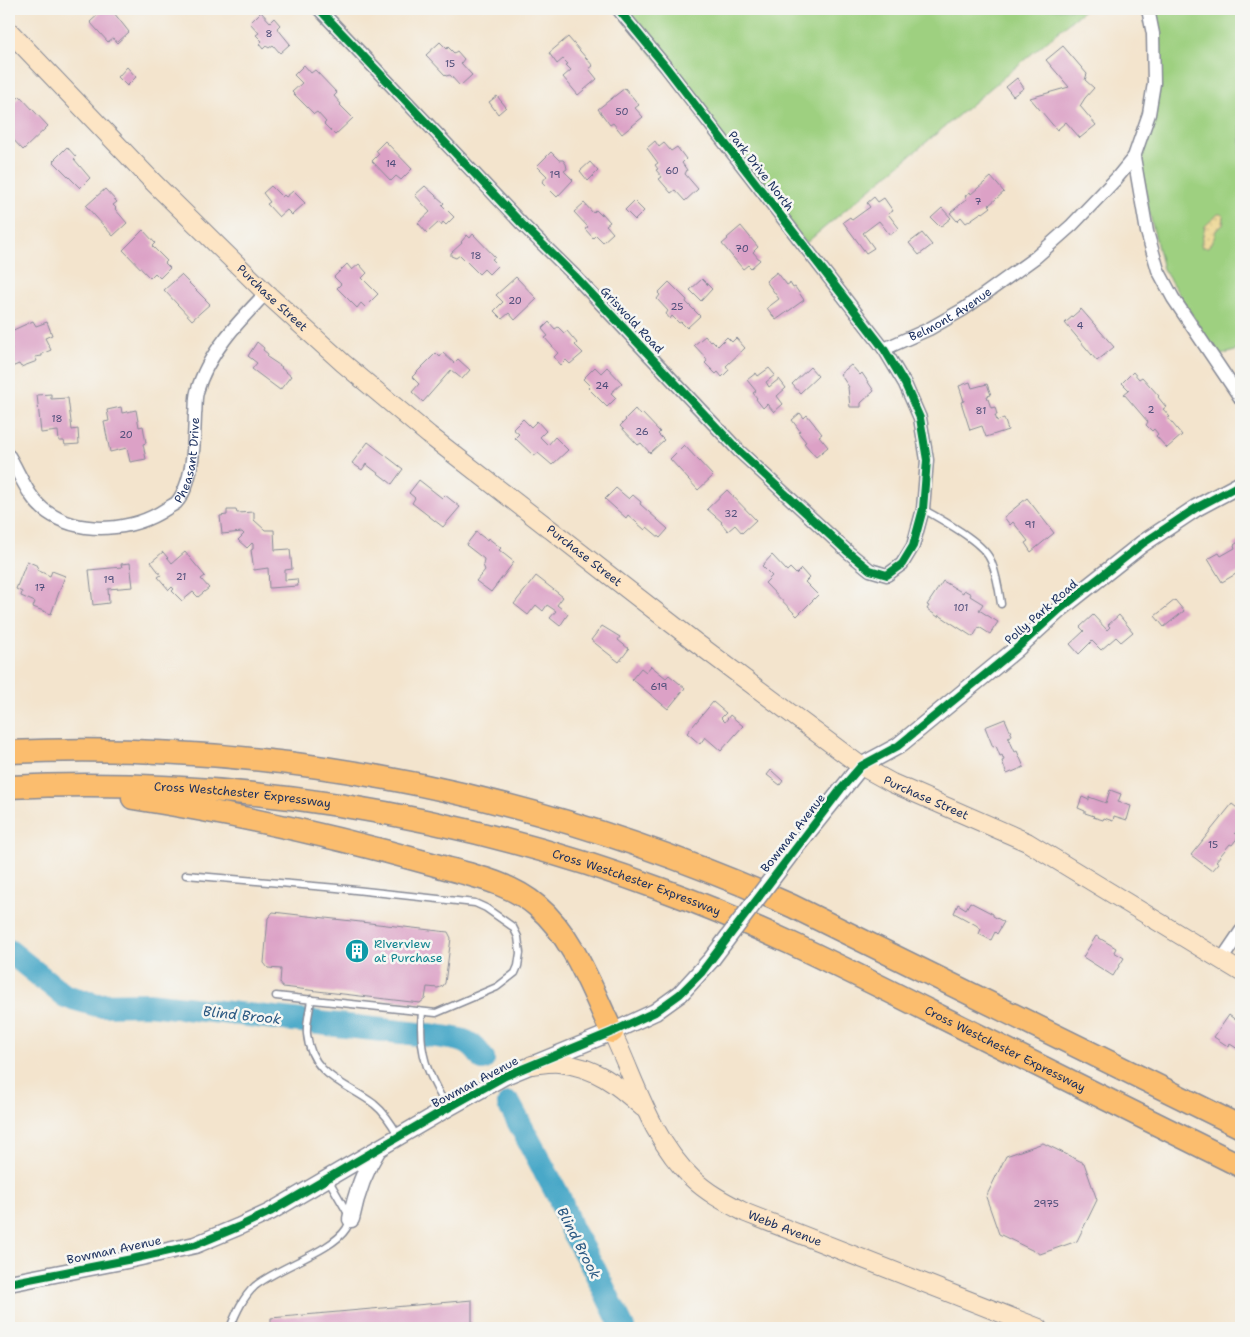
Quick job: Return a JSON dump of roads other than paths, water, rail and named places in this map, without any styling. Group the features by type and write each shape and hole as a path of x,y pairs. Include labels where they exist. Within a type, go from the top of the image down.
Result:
{"highway":[{"path":"9,752 127,751 274,761 420,784 562,819 663,853 792,906 1241,1127"},
{"path":"53,785 244,818 405,857 502,885 525,897 537,906 560,930 576,957 612,1032"},
{"name":"Cross Westchester Expressway","path":"9,787 53,785 199,789 318,802 458,828 576,860 666,891 777,937 1241,1166"}],"main road":[{"name":"Purchase Street","path":"9,31 155,184 266,293 344,364 429,435 694,641 861,766 892,783 1027,842 1241,972"},
{"name":"Webb Avenue","path":"612,1032 647,1112 666,1147 677,1163 708,1192 746,1213 1039,1328"},
{"path":"532,1065 558,1062 602,1075 618,1086 647,1112"}],"street":[{"name":"Griswold Road","path":"319,9 739,450 848,552 870,570 888,575 902,564 912,546 922,509"},
{"name":"Park Drive North","path":"618,9 666,66 884,349"},
{"name":"Belmont Avenue","path":"884,349 929,329 964,309 1036,258 1072,225 1116,179 1134,157 1149,114 1154,83 1153,34 1148,9"},
{"name":"Belmont Avenue","path":"1134,157 1147,232 1158,270 1173,298 1241,399"},
{"name":"Pheasant Drive","path":"9,456 36,502 46,512 58,519 74,525 97,528 123,526 161,513 176,503 188,482 197,393 208,365 266,293"},
{"path":"884,349 906,384 920,418 927,460 922,509"},
{"name":"Polly Park Road","path":"861,766 898,746 1015,650 1060,609 1142,544 1196,508 1241,484"},
{"name":"Bowman Avenue","path":"9,1283 132,1259 195,1244 238,1227 270,1212 504,1076 640,1020 668,1003 690,984 711,960 861,766"},
{"path":"1222,959 1241,931"},
{"path":"351,1219 363,1178 378,1149"}],"lane":[{"path":"922,509 968,536 990,559 998,583 1001,604"},
{"path":"186,876 337,888 475,903 486,908 513,927 518,937 520,953 514,974 497,988 436,1013 276,996"},
{"path":"311,999 307,1032 310,1046 318,1062 329,1076 375,1105 391,1122 399,1136"},
{"path":"422,1012 421,1047 425,1062 448,1108"},
{"path":"230,1328 244,1298 256,1286 278,1271 330,1244 346,1230 351,1219 328,1178"}],"waterway":[{"name":"Blind Brook","path":"9,951 65,996 97,1005 149,1004 436,1036 457,1039 468,1043 483,1059"},
{"name":"Blind Brook","path":"509,1104 559,1197 571,1229 594,1269 623,1328"}],"place":[{"name":"Riverview at Purchase","path":"357,951"}]}
